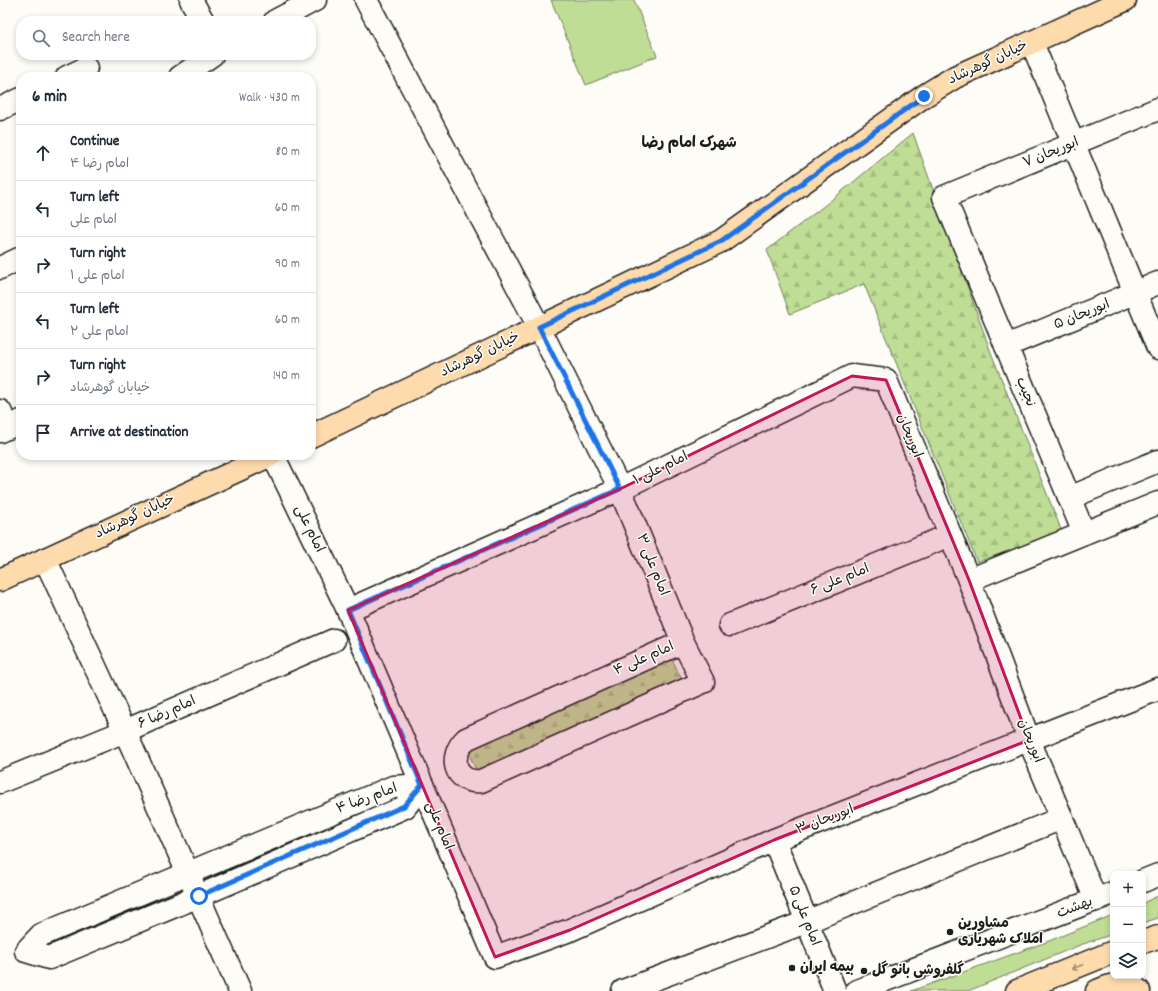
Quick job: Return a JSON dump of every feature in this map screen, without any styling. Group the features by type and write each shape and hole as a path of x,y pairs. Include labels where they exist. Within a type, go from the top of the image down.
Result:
{"main road":[{"name":"خیابان گوهرشاد","path":"316,434 721,241 924,96 955,77 1125,0"},
{"name":"خیابان گوهرشاد","path":"0,580 261,460"},
{"path":"1146,941 1158,937"},
{"path":"1017,991 1110,953"},
{"path":"1097,991 1118,983 1134,985 1139,991"}],"street":[{"path":"191,0 200,16"},
{"path":"285,16 315,0"},
{"name":"امام علی ۳","path":"366,0 539,327 620,489 683,642"},
{"path":"1032,43 1158,348"},
{"path":"187,72 205,60"},
{"path":"0,109 16,101"},
{"name":"ابوریحان ۷","path":"944,197 1158,109"},
{"name":"نجیب","path":"944,197 1084,533"},
{"path":"0,268 16,260"},
{"name":"ابوریحان ۵","path":"1006,346 1158,283"},
{"name":"امام علی ۱","path":"348,610 620,489 852,376 886,380"},
{"name":"ابوریحان","path":"886,380 969,580 1029,740 1062,818 1104,896"},
{"name":"امام علی","path":"274,460 348,610 495,956"},
{"path":"1069,498 1158,461"},
{"path":"969,580 1158,503"},
{"name":"امام علی ۶","path":"730,625 950,535"},
{"path":"45,559 125,731 240,991"},
{"name":"امام رضا ۶","path":"0,782 125,731 334,640"},
{"name":"امام علی ۴","path":"683,642 703,682 481,781 473,782 464,778 458,771 455,763 455,754 459,745 466,739 683,642"},
{"name":"ابوریحان ۳","path":"495,956 570,930 774,840 1158,689"},
{"name":"امام رضا ۴","path":"422,785 404,806 199,896 49,958 26,951 41,935 394,786 422,785"},
{"path":"623,991 806,922 1062,818"},
{"name":"امام علی ۵","path":"774,840 835,991"},
{"path":"1146,880 1158,875"},
{"name":"بهشت","path":"857,991 1104,896"}],"highlighted area":[{"path":"852,376 886,380 969,580 1029,740 774,840 570,930 495,957 348,610 620,489"}],"green space":[{"path":"551,0 634,0 657,56 586,85"},
{"path":"913,133 990,350 1062,532 977,562 864,284 790,314 767,250 829,202"},
{"path":"672,659 683,682 477,772 467,749"},
{"path":"1158,896 1158,918 1146,922 1146,907 1146,902"},
{"path":"1110,916 1110,935 1080,945 968,991 911,991 1049,941"}],"place":[{"name":"مشاورین املاک شهریاری","path":"950,932"},
{"name":"بیمه ایران","path":"792,968"},
{"name":"گلفروشی بانو گل","path":"864,971"}],"district":[{"name":"شهرک امام رضا","path":"689,144"}],"route":[{"path":"199,896 404,806 422,785 348,610 620,489 539,327 721,241 924,96"}]}
